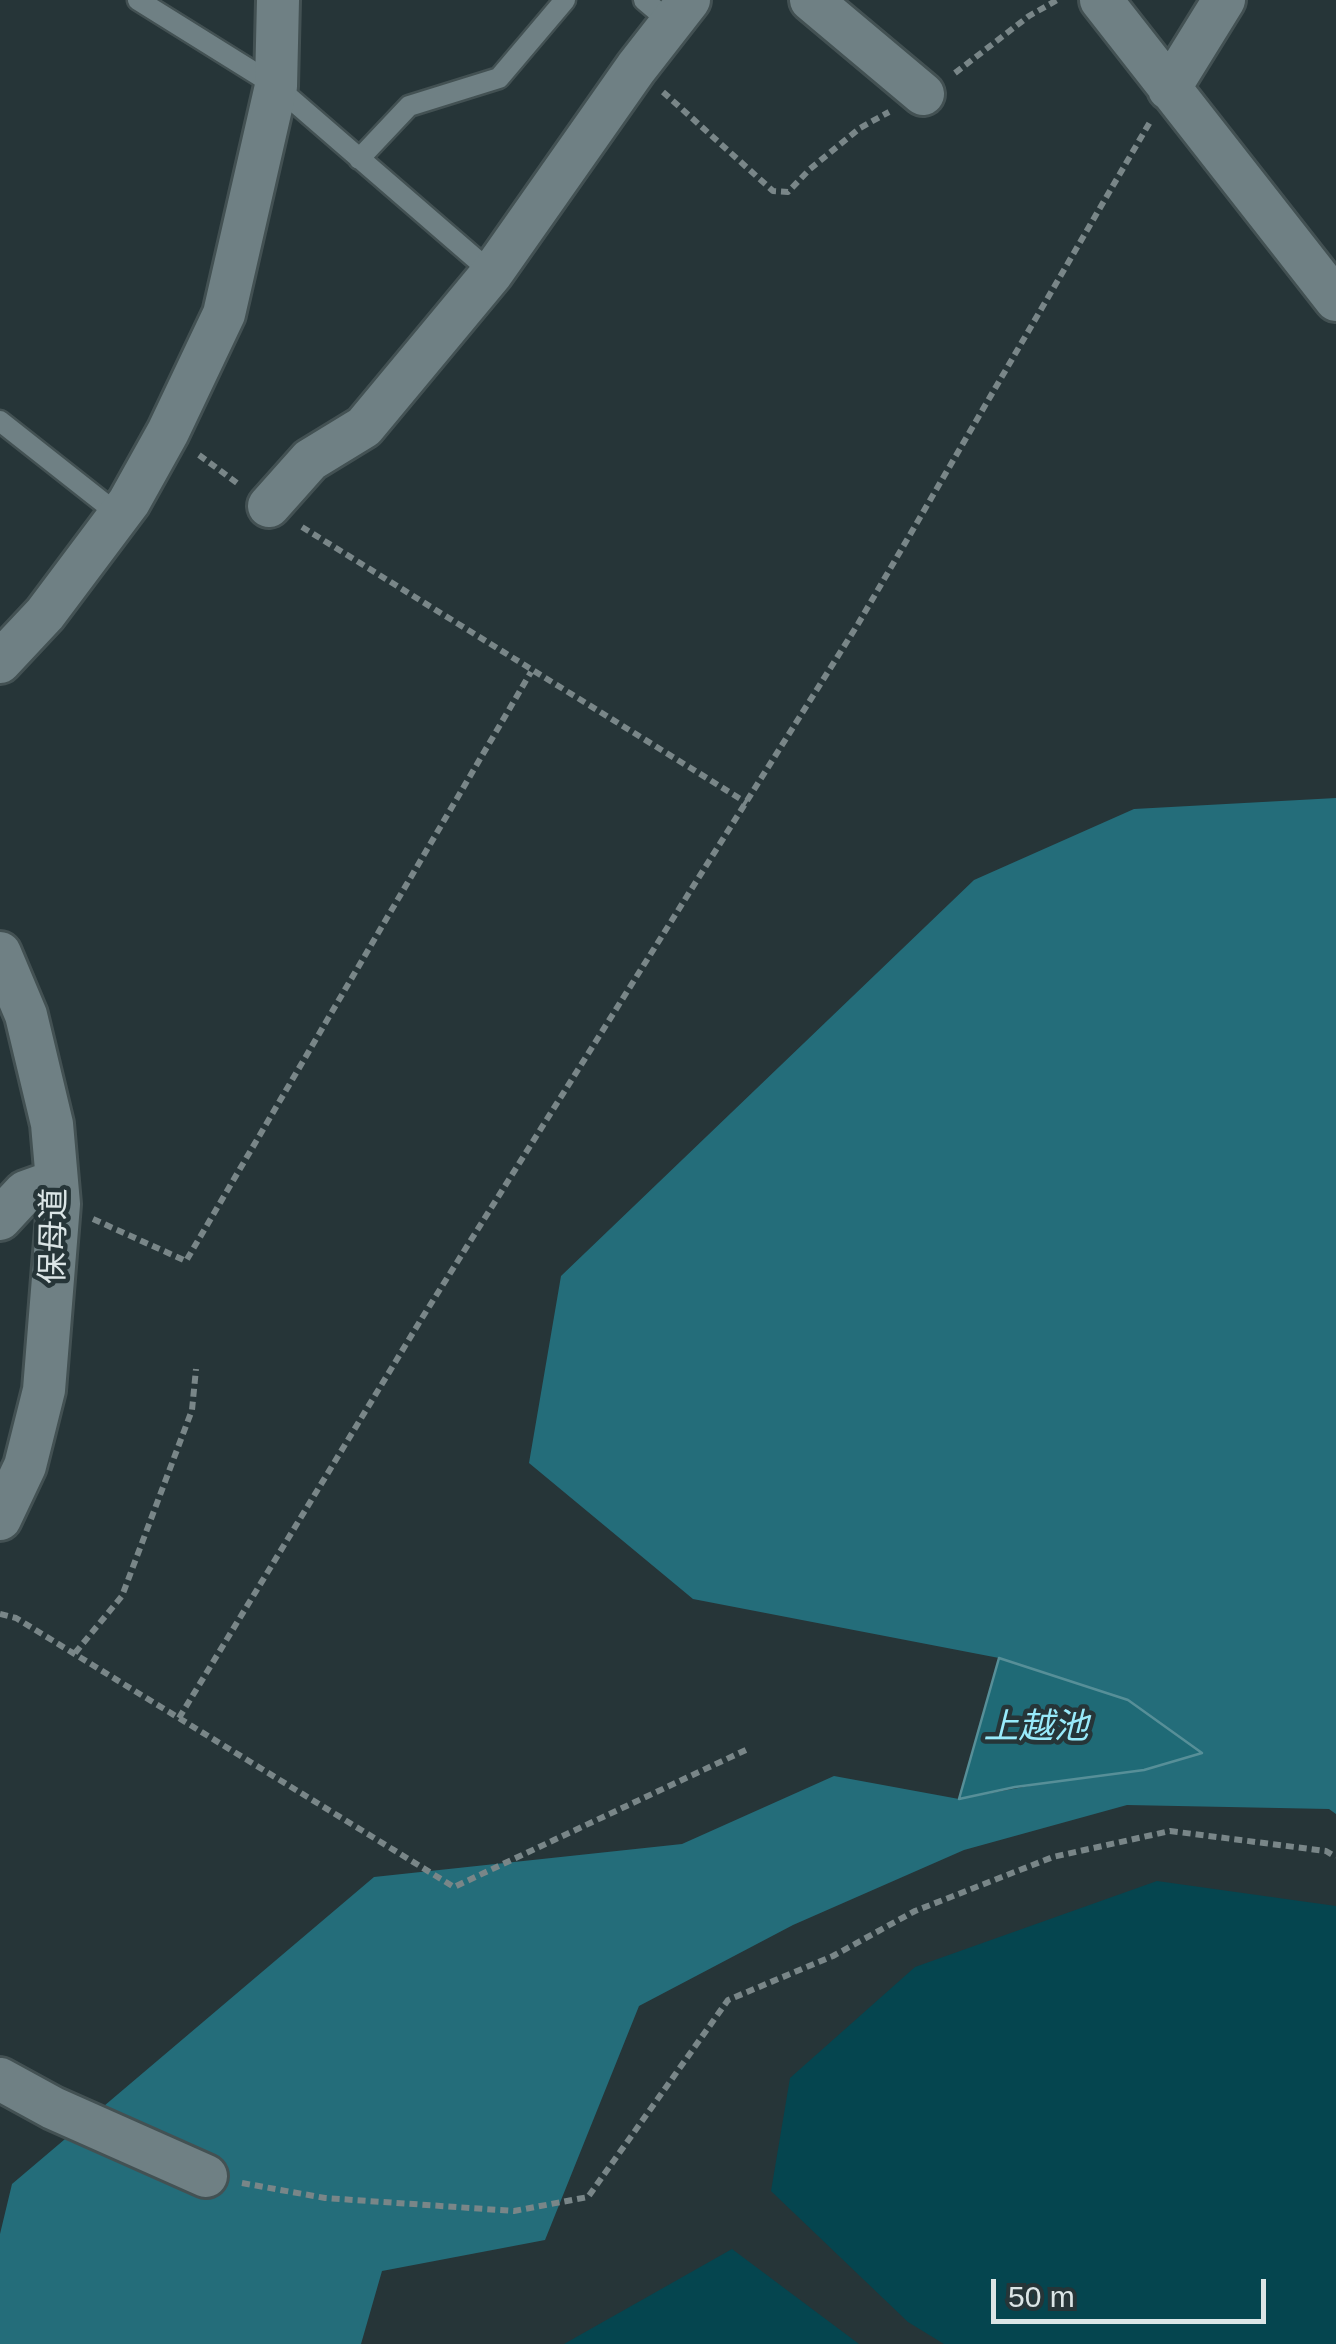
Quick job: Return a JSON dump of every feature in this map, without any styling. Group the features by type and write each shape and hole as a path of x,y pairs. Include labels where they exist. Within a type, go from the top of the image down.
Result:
{"street":[{"path":"0,662 45,614 120,515 168,432 224,314 276,86 278,0"},
{"path":"811,0 923,94"},
{"path":"1101,0 1336,300"},
{"path":"1169,88 1224,0"},
{"path":"269,506 310,460 364,427 492,273 636,68 668,7"},
{"name":"保母道","path":"0,953 26,1016 52,1124 58,1194 44,1390 25,1466 0,1518"},
{"path":"0,1219 25,1192 50,1182 58,1194"},
{"path":"0,2079 53,2108 206,2176"}],"lane":[{"path":"138,0 276,86 492,273"},
{"path":"359,160 409,106 500,78 566,0"},
{"path":"0,421 120,515"}],"path":[{"path":"636,68 772,191 788,192 860,128 943,83 1029,16 1057,0"},
{"path":"179,1718 422,1318 858,624 1169,88"},
{"path":"168,432 269,506 746,803"},
{"path":"58,1194 186,1260 531,672"},
{"path":"74,1653 122,1596 192,1410 196,1368"},
{"path":"0,1614 16,1618 454,1887 750,1748"},
{"path":"206,2176 325,2198 514,2211 588,2198 728,2000 833,1956 915,1911 1053,1858 1170,1831 1326,1851 1336,1857"}],"shaded area":[{"path":"1336,798 1336,1814 1329,1809 1127,1805 964,1850 793,1925 639,2006 545,2240 382,2271 361,2344 0,2344 0,2234 12,2184 374,1877 682,1844 834,1776 959,1799 1201,1754 1127,1700 999,1658 693,1599 529,1463 561,1276 974,880 1134,809"},
{"path":"1157,1881 1336,1906 1336,2344 944,2344 908,2322 771,2191 790,2078 915,1967"},
{"path":"732,2249 859,2344 564,2344"}],"water":[{"name":"上越池","path":"999,1658 1128,1700 1202,1753 1144,1770 1015,1787 959,1799"}]}
